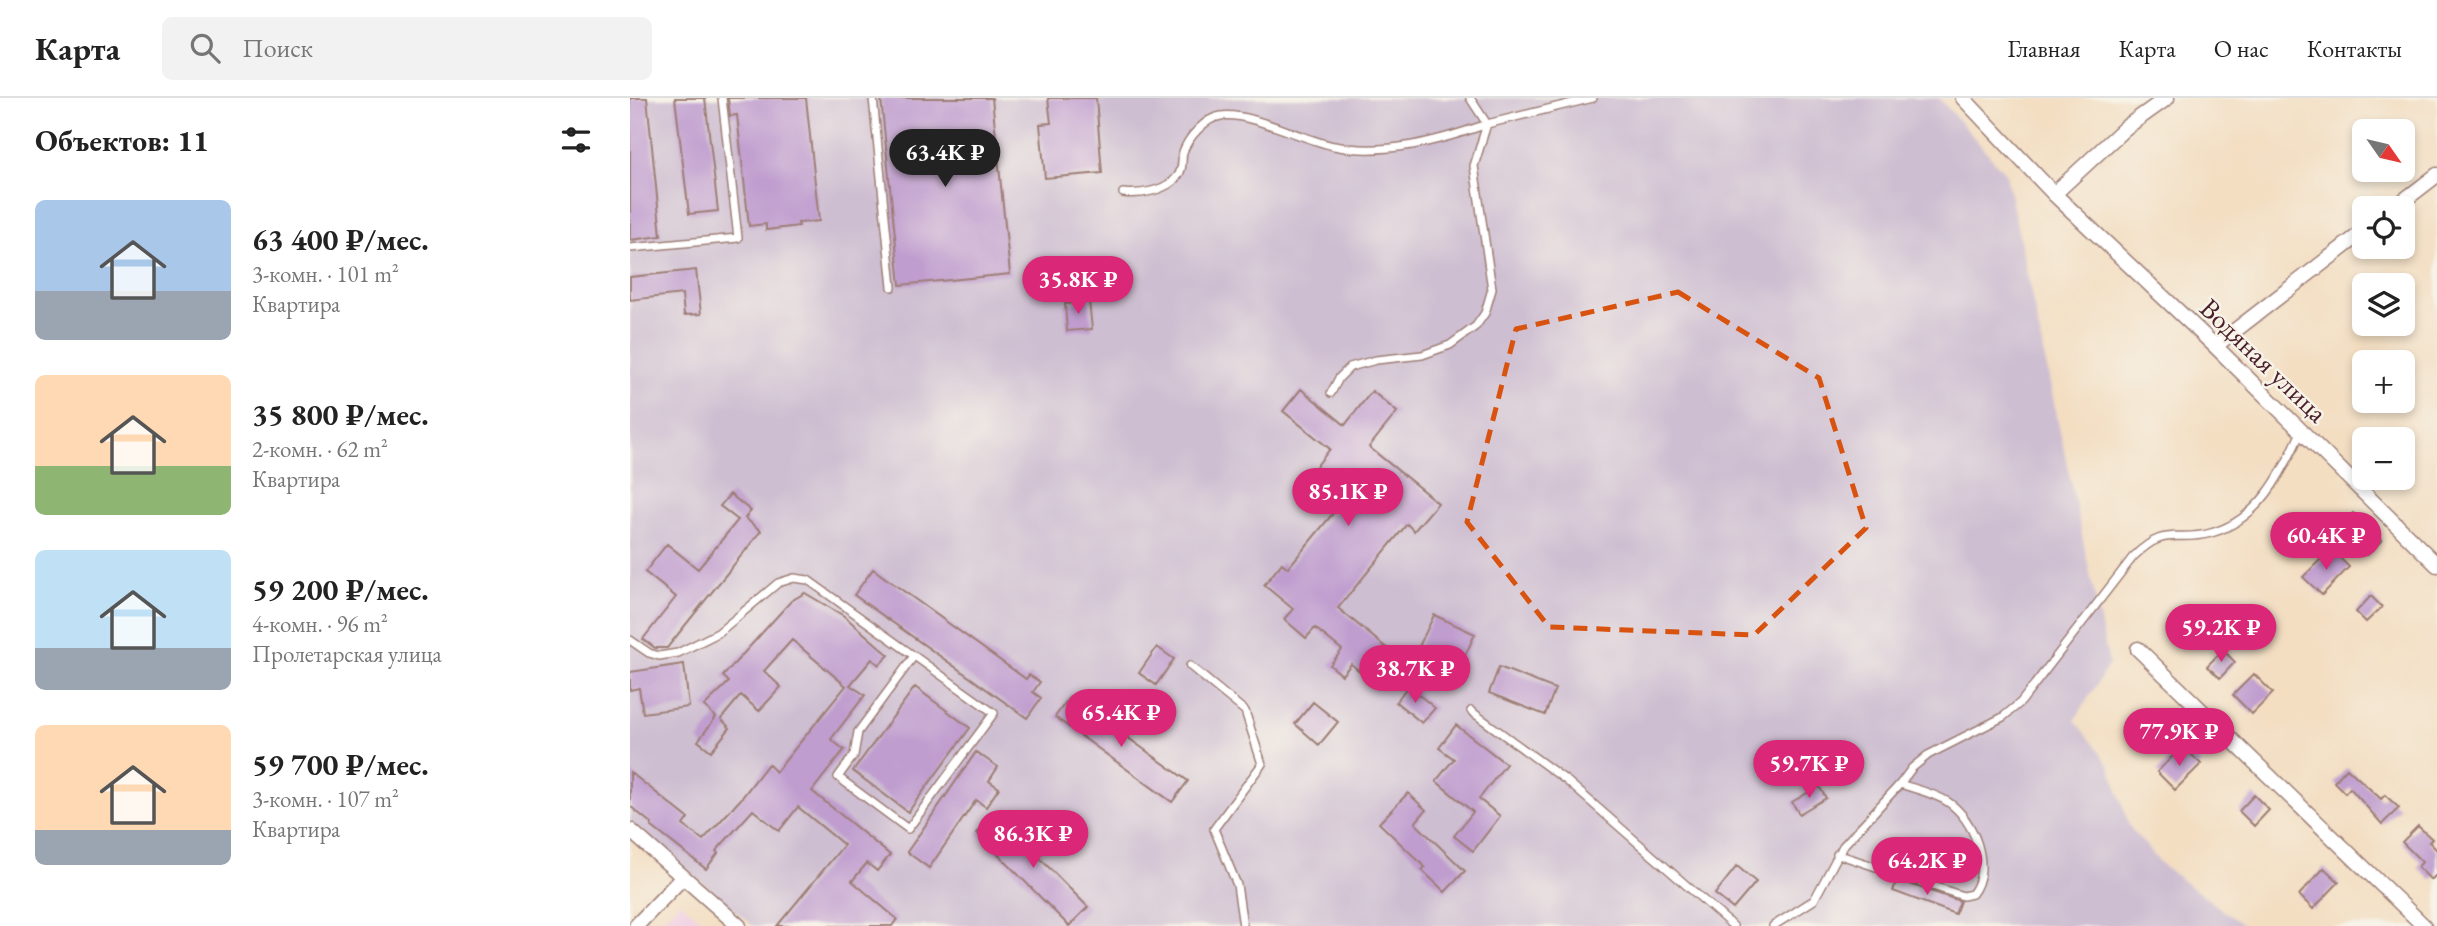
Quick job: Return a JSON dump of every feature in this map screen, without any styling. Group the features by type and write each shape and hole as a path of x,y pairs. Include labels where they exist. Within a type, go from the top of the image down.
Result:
{"street":[{"name":"Водяная улица","path":"1963,98 2054,194 2216,346 2437,565"},
{"path":"2054,194 2126,128 2167,98"},
{"path":"2410,196 2437,175"},
{"path":"2216,346 2352,240"},
{"path":"2138,649 2424,926"},
{"path":"630,830 739,926"},
{"path":"636,926 683,877"}],"lane":[{"path":"630,248 738,238 722,98"},
{"path":"873,98 892,287"},
{"path":"1331,393 1339,378 1350,367 1376,360 1422,355 1450,345 1476,326 1485,313 1492,289 1474,166 1487,124 1471,98"},
{"path":"1122,193 1138,195 1178,177 1184,164 1182,154 1189,142 1200,127 1220,116 1261,123 1335,146 1380,149 1452,136 1487,124 1593,98"},
{"path":"1773,926 1814,900 1843,846 1900,785 1912,768 1927,755 1983,729 2021,702 2133,557 2147,544 2161,537 2211,533 2239,521 2271,489 2286,465 2302,430"},
{"path":"630,640 649,653 659,656 678,653 718,633 778,583 794,578 808,580 821,588 994,713 908,829 838,777 854,755 858,732 914,656"},
{"path":"1190,666 1245,710 1262,764 1214,829 1237,885 1243,926"},
{"path":"1471,711 1567,781 1733,926"},
{"path":"1838,855 1963,895 1972,894 1979,886 1981,857 1971,830 1961,814 1947,802 1900,785"}],"highlighted area":[{"path":"1678,292 1819,378 1866,528 1754,635 1549,627 1467,522 1516,329"}],"shaded area":[{"path":"630,98 1939,98 2006,174 2109,664 2075,720 2110,766 2129,826 2163,866 2244,926 753,926 630,822"},
{"path":"680,902 709,926 656,926"}],"building":[{"path":"630,98 647,98 661,236 630,240"},
{"path":"675,98 705,98 718,211 689,214"},
{"path":"728,98 806,98 819,221 766,230 766,224 749,226 737,115 730,116"},
{"path":"881,98 992,98 1010,274 900,285"},
{"path":"1048,98 1096,98 1102,173 1045,178 1040,124 1051,123"},
{"path":"696,270 701,314 684,315 682,294 630,300 630,277"},
{"path":"1089,301 1092,329 1067,331 1065,304"},
{"path":"1301,389 1345,425 1372,391 1397,412 1369,447 1438,503 1414,531 1407,524 1338,608 1390,651 1368,678 1351,664 1342,675 1330,665 1342,650 1315,628 1306,638 1284,619 1293,609 1264,585 1282,563 1288,568 1344,500 1311,473 1330,449 1283,411"},
{"path":"730,494 751,511 745,518 761,531 667,648 655,648 643,639 676,597 645,572 667,544 698,569 738,520 720,506"},
{"path":"2353,513 2382,540 2367,555 2356,545 2360,541 2342,524"},
{"path":"2331,549 2349,567 2322,595 2303,577"},
{"path":"873,569 1026,679 1029,675 1040,682 1033,692 1041,698 1027,718 854,595"},
{"path":"805,593 844,616 889,655 879,665 872,659 850,685 865,695 831,739 844,750 812,791 890,855 877,871 867,863 852,881 897,919 892,926 777,926 844,845 798,807 779,831 753,810 716,851 718,853 706,869 630,806 630,772 688,818 683,825 703,840 740,800 768,764 776,772 846,686 792,640 764,671 781,687 759,711 741,695 721,719 730,728 711,751 698,741 716,717 704,706 729,682 723,676 791,601"},
{"path":"2371,596 2382,607 2366,622 2356,612"},
{"path":"1434,615 1475,634 1457,673 1416,653"},
{"path":"1157,647 1174,659 1156,685 1139,673"},
{"path":"2223,650 2235,662 2220,678 2207,666"},
{"path":"684,664 689,707 643,713 639,688 630,690 630,672"},
{"path":"1499,667 1555,689 1545,715 1489,693"},
{"path":"2254,674 2273,693 2252,714 2233,695"},
{"path":"1408,686 1435,708 1422,723 1396,702"},
{"path":"915,687 970,728 908,812 853,771"},
{"path":"1070,696 1188,781 1172,802 1055,717"},
{"path":"1313,702 1338,722 1319,745 1295,724"},
{"path":"1456,725 1506,764 1479,799 1500,816 1473,851 1454,836 1473,812 1436,781 1454,759 1439,748"},
{"path":"2183,746 2201,764 2175,790 2157,772"},
{"path":"976,752 998,767 989,781 999,788 986,807 976,800 929,868 907,852"},
{"path":"2347,768 2381,799 2385,795 2399,808 2382,824 2350,788 2345,793 2334,782"},
{"path":"1819,786 1826,798 1799,814 1792,802"},
{"path":"1408,793 1426,810 1415,823 1465,871 1445,892 1422,870 1425,867 1379,823"},
{"path":"2254,795 2269,810 2254,826 2239,811"},
{"path":"996,814 1088,907 1069,926 977,833"},
{"path":"2418,826 2432,839 2429,842 2437,850 2437,874 2431,880 2418,867 2422,862 2402,842"},
{"path":"1737,866 1756,882 1733,909 1715,894"},
{"path":"2324,868 2339,882 2313,909 2299,895"},
{"path":"1897,880 1960,901 1955,914 1893,891"}]}
